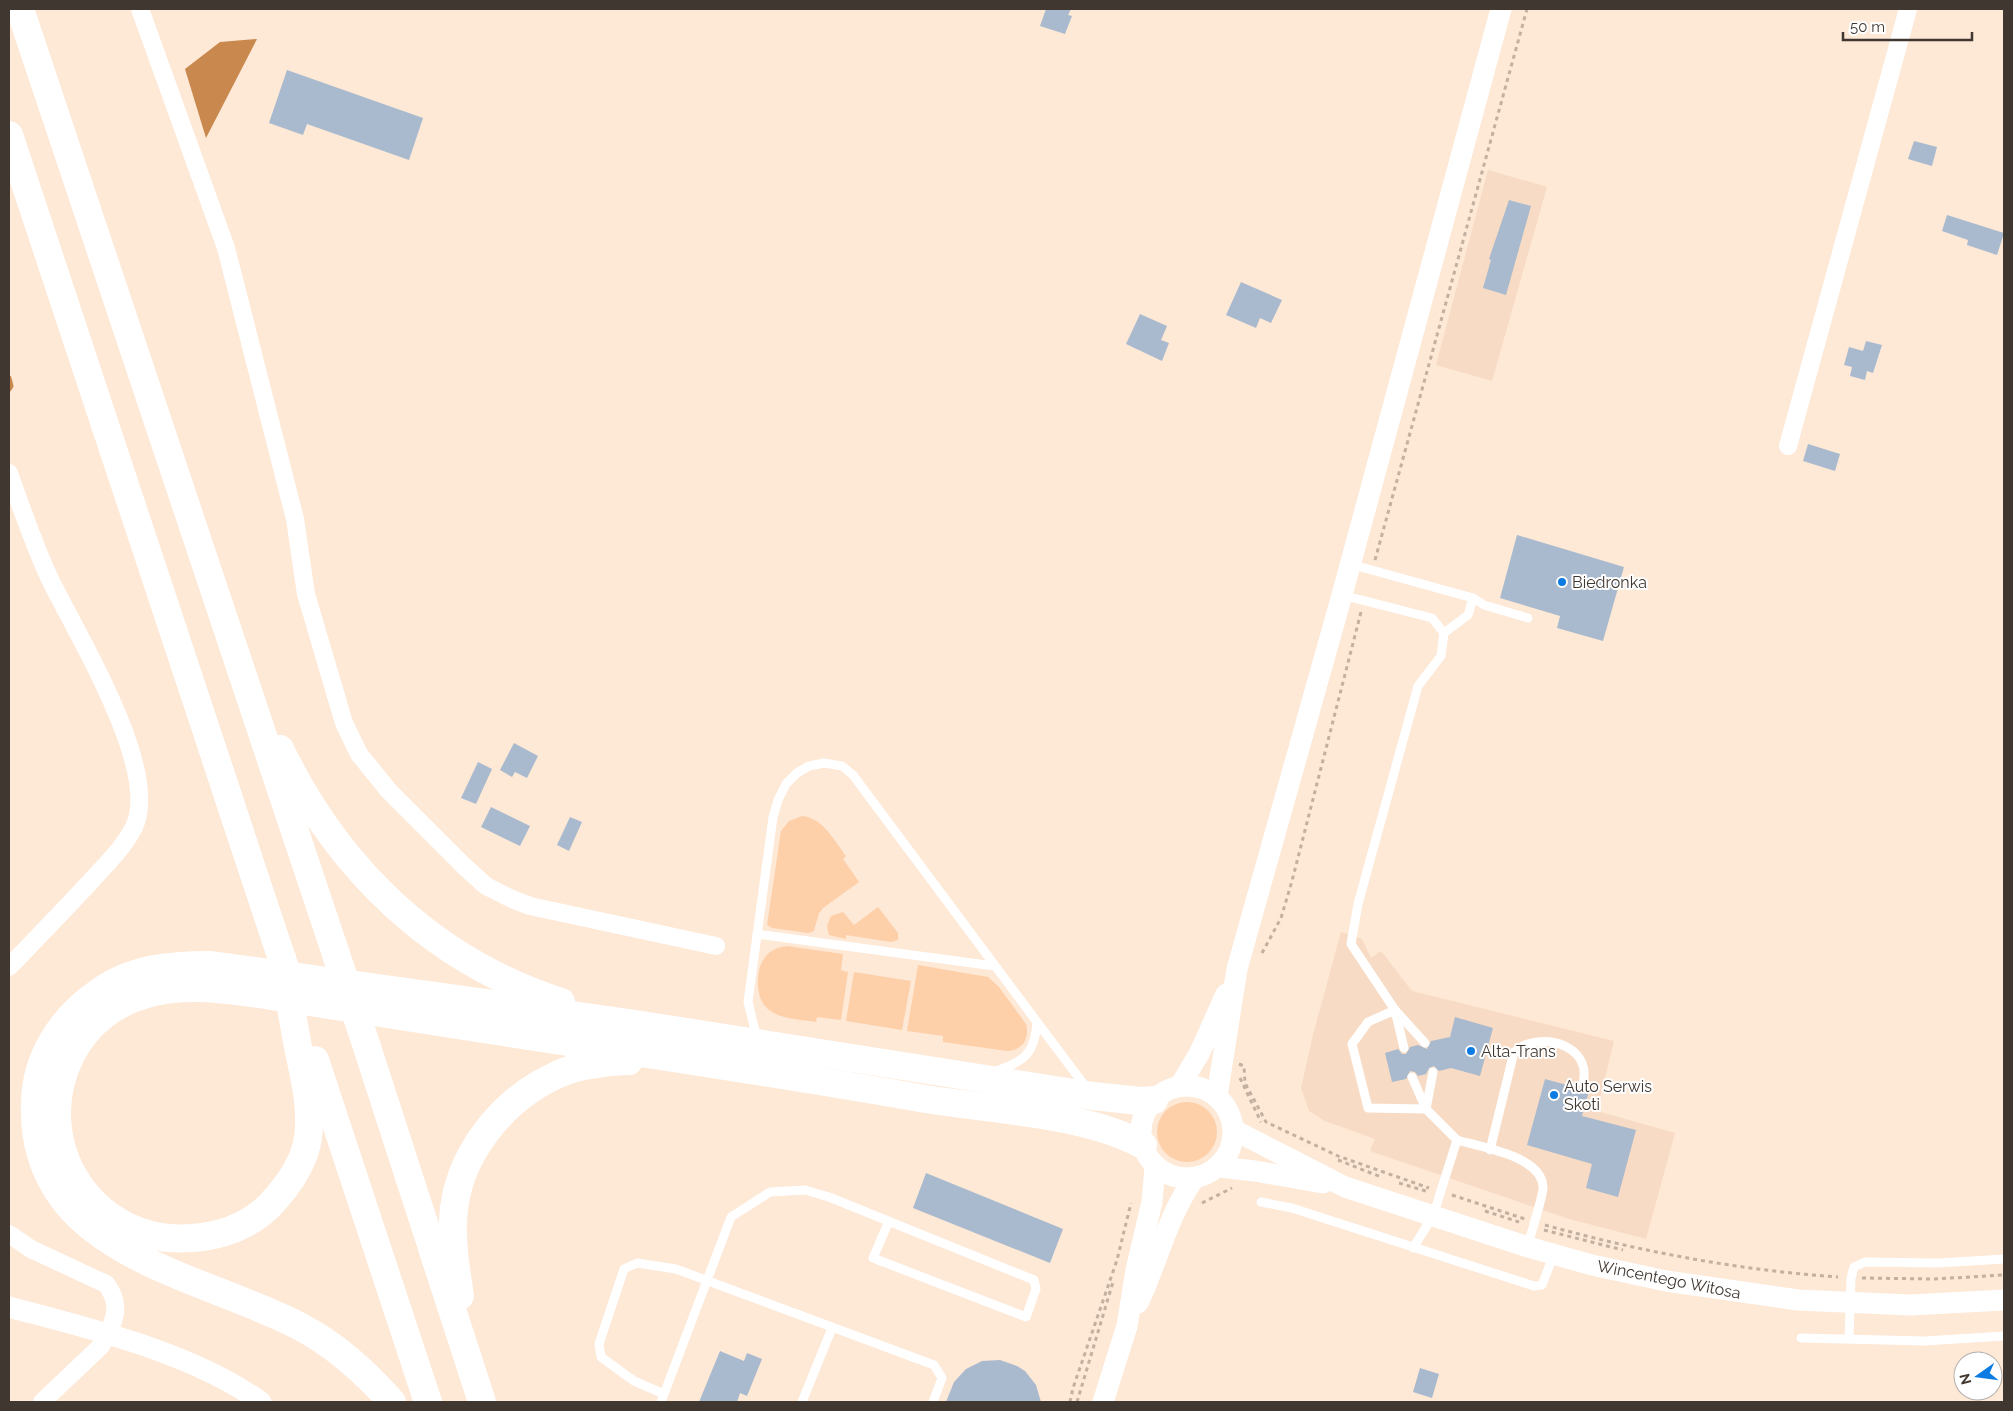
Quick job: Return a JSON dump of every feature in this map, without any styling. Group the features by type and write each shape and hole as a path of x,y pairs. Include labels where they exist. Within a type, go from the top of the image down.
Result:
{"highway":[{"path":"20,9 365,1041 479,1393"},
{"path":"9,135 428,1402"},
{"path":"234,651 289,766 312,808 332,839 378,890 434,938 496,977 525,990 629,1023"},
{"path":"241,981 178,988 142,995 112,1009 97,1020 76,1046 66,1066 57,1101 57,1132 61,1150 70,1171 92,1201 121,1224 147,1235 180,1239 224,1232 247,1223 261,1213 288,1185 297,1170 308,1138 307,1093 282,958"},
{"path":"392,1402 357,1366 322,1338 258,1306 140,1258 101,1236 63,1200 45,1170 35,1129 35,1094 46,1053 53,1040 75,1011 103,989 118,980 152,968 192,965 241,981 402,1005 694,1061 941,1102 1054,1118 1093,1126 1129,1138 1149,1156"},
{"path":"402,1005 629,1023 977,1076 1093,1096 1140,1101 1154,1100"},
{"path":"479,1393 455,1262 453,1218 465,1170 486,1131 508,1106 524,1094 562,1073 597,1064 621,1061 694,1061"}],"street":[{"path":"140,9 226,248 295,519 306,594 344,723 359,754 389,791 486,886 512,900 530,906 716,946"},
{"path":"1217,1096 1237,969 1342,595 1501,9"},
{"path":"1788,446 1908,9"},
{"path":"9,473 48,576 106,686 138,782 139,811 134,827 117,852 9,967"},
{"path":"1180,1086 1200,1052 1237,969"},
{"path":"1127,1326 1136,1270 1152,1202 1149,1156 1142,1121 1154,1100 1180,1086 1200,1087 1217,1096 1226,1106 1234,1130 1233,1144 1228,1156 1219,1167 1208,1175 1194,1179 1173,1177 1149,1156"},
{"name":"Wincentego Witosa","path":"1234,1130 1345,1187"},
{"name":"Wincentego Witosa","path":"1219,1167 1255,1170 1345,1187 1554,1254 1592,1265 1676,1283 1789,1299 1910,1305 2004,1300"},
{"path":"1103,1402 1127,1326 1151,1276 1173,1216 1194,1179"},
{"path":"9,1234 31,1249 106,1284 114,1294 117,1306 107,1336 101,1346 42,1402"},
{"path":"9,1307 107,1336 201,1367 241,1388 261,1402"}],"lane":[{"path":"1350,564 1472,598 1484,605 1528,618"},
{"path":"1342,595 1432,618 1444,633"},
{"path":"1425,1043 1395,1010 1351,944 1358,904 1418,686 1440,656 1444,633 1468,615 1472,598"},
{"path":"758,1044 748,1002 773,817 786,784 797,773 809,766 824,764 842,766 853,775 1093,1096"},
{"path":"757,934 994,966"},
{"path":"1395,1010 1404,1048"},
{"path":"1395,1010 1368,1022 1352,1044 1368,1108 1426,1109"},
{"path":"977,1076 1014,1065 1030,1051 1036,1040 1037,1022"},
{"path":"1490,1150 1514,1052 1526,1044 1544,1041 1570,1048 1581,1057 1586,1072 1582,1083"},
{"path":"1426,1109 1432,1072"},
{"path":"1412,1077 1426,1109 1457,1140 1524,1160 1538,1172 1544,1187 1528,1246"},
{"path":"1413,1248 1433,1216 1457,1140"},
{"path":"889,1221 873,1258 1026,1317 1036,1288 1034,1280 889,1221 829,1197 805,1190 770,1192 731,1217 706,1281 662,1398 601,1358 599,1344 624,1269 637,1263 656,1265 706,1281 934,1365 942,1378 933,1402"},
{"path":"1261,1202 1292,1208 1534,1286 1542,1285 1554,1254"},
{"path":"1849,1338 1852,1302 1851,1278 1854,1267 1865,1262 1938,1263 2004,1259"},
{"path":"802,1402 832,1328"},
{"path":"1801,1338 1925,1341 2004,1336"}],"path":[{"path":"1372,570 1527,9"},
{"path":"1302,837 1364,600"},
{"path":"1077,1402 1115,1276 1131,1213 1135,1207"}],"shaded area":[{"path":"257,39 206,138 185,69 220,42"},
{"path":"1488,170 1547,187 1492,381 1436,365"},
{"path":"802,816 822,825 846,856 843,859 859,882 823,908 819,913 814,931 808,933 772,928 767,925 781,831 789,821"},
{"path":"878,907 898,933 898,940 891,942 846,935 846,939 829,935 827,926 831,916 843,912 854,925"},
{"path":"1341,932 1362,939 1371,958 1381,951 1412,991 1614,1041 1597,1111 1675,1133 1646,1239 1566,1218 1370,1151 1375,1139 1325,1121 1309,1111 1301,1088 1313,1035"},
{"path":"787,946 843,954 841,970 848,972 841,1020 817,1017 816,1022 789,1018 770,1011 765,1006 761,1000 758,986 761,964 771,951"},
{"path":"918,965 988,977 999,987 1026,1024 1027,1034 1021,1046 1007,1051 943,1042 943,1036 907,1031"},
{"path":"854,972 911,981 902,1030 846,1021"},
{"path":"1187,1102 1204,1107 1212,1115 1217,1132 1212,1149 1204,1157 1187,1162 1170,1157 1162,1149 1157,1132 1162,1115 1170,1107"}],"building":[{"path":"1046,9 1071,9 1068,15 1072,16 1065,34 1040,26"},
{"path":"287,70 423,118 409,160 307,124 303,135 269,123"},
{"path":"1914,141 1937,147 1932,166 1908,159"},
{"path":"1509,200 1531,206 1506,295 1483,288 1491,260 1489,259"},
{"path":"1947,215 2004,233 1997,255 1967,245 1968,240 1942,231"},
{"path":"1241,282 1282,300 1271,323 1260,318 1256,328 1226,315"},
{"path":"1140,314 1167,326 1161,340 1169,343 1162,361 1126,344"},
{"path":"1866,341 1882,345 1873,373 1867,371 1865,380 1850,376 1852,367 1844,365 1849,347 1863,351"},
{"path":"1808,444 1840,454 1835,471 1803,461"},
{"name":"Biedronka","path":"1517,535 1624,567 1603,641 1557,628 1560,616 1500,598"},
{"path":"514,743 538,756 527,778 515,772 512,777 500,770"},
{"path":"478,762 492,769 476,804 461,798"},
{"path":"491,807 530,826 520,846 481,827"},
{"path":"570,817 582,822 569,851 557,845"},
{"path":"1455,1017 1493,1028 1480,1076 1451,1068 1439,1071 1434,1066 1429,1068 1426,1074 1418,1076 1415,1072 1410,1071 1406,1079 1392,1082 1385,1053 1398,1049 1402,1054 1406,1054 1410,1047 1418,1045 1427,1049 1431,1041 1450,1037"},
{"path":"1545,1079 1589,1091 1582,1116 1636,1130 1618,1197 1586,1188 1592,1164 1527,1145"},
{"path":"926,1173 1063,1229 1050,1263 913,1208"},
{"path":"720,1351 744,1361 747,1353 762,1359 747,1396 740,1393 737,1402 699,1402"},
{"path":"1000,1360 1025,1371 1036,1385 1041,1402 946,1402 954,1382 966,1369 982,1361"},
{"path":"1420,1368 1439,1374 1432,1398 1413,1392"}],"waterway":[{"path":"9,378 11,386 9,389"}],"place":[{"name":"Biedronka","path":"1562,582"},
{"name":"Alta-Trans","path":"1471,1051"},
{"name":"Auto Serwis Skoti","path":"1554,1095"}]}
